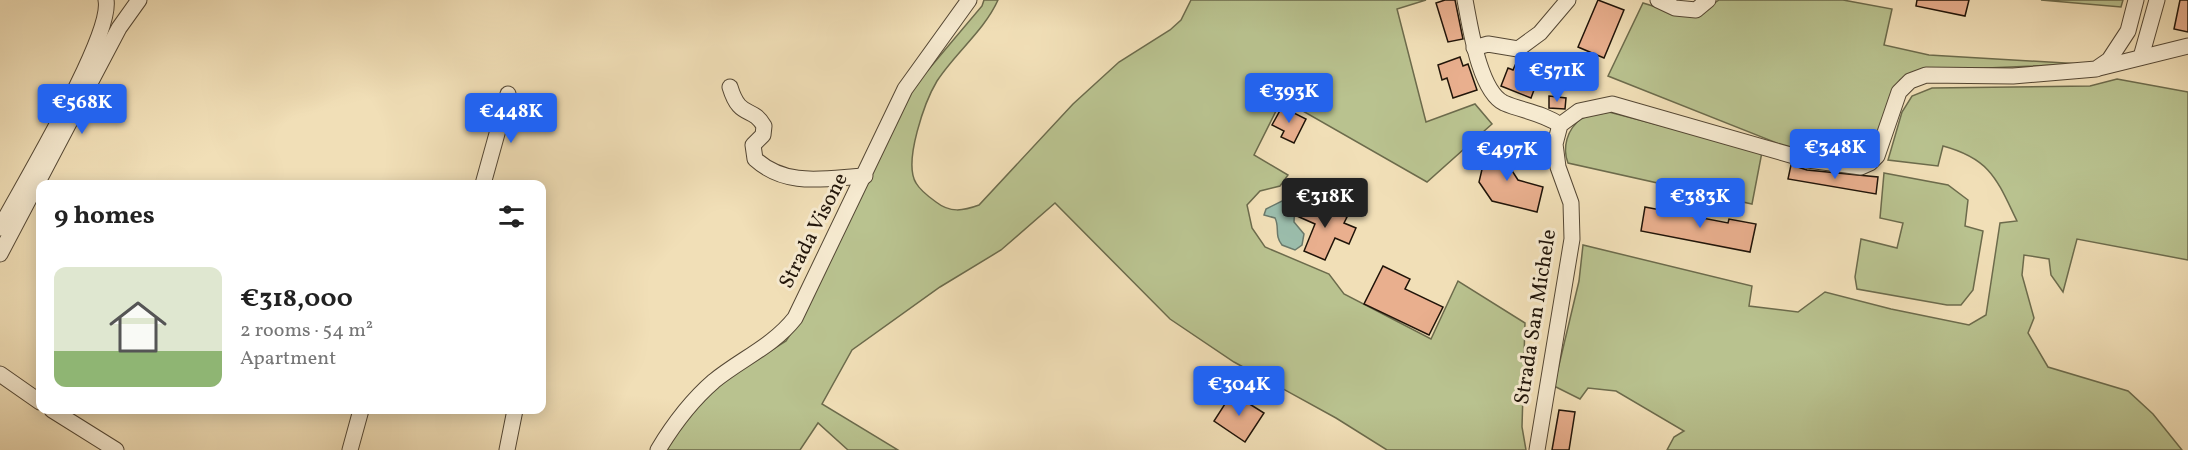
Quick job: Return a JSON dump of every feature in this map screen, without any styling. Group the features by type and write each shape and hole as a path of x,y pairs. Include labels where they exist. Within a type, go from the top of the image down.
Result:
{"street":[{"path":"0,228 83,74 105,21 105,0"},
{"path":"39,180 119,28 139,0"},
{"name":"Strada Visone","path":"658,450 673,425 714,381 781,335 795,318 835,230 865,176 905,89 969,0"},
{"path":"1465,0 1474,48 1492,93 1502,102 1549,118 1560,125 1580,111 1612,104 1683,122 1762,149 1808,160 1861,167 1870,163 1877,156 1899,92 1910,81 1926,75 2013,76 2096,69 2188,46"},
{"path":"1474,48 1488,44 1518,49 1540,33 1568,0"},
{"path":"1658,0 1675,8 1696,10 1708,0"},
{"path":"2096,69 2109,60 2128,30 2136,0"},
{"path":"2141,57 2157,0"},
{"path":"730,87 735,103 741,109 759,117 764,126 763,135 753,144 755,159 761,164 794,180 865,176"},
{"path":"484,180 508,94"},
{"name":"Strada San Michele","path":"1537,450 1572,239 1571,203 1558,167 1555,144 1560,125"},
{"path":"0,254 36,186"},
{"path":"0,374 36,399"},
{"path":"58,414 116,450"},
{"path":"350,450 360,414"},
{"path":"507,450 514,414"}],"green space":[{"path":"984,0 998,0 985,22 937,81 927,102 914,147 912,161 916,183 922,191 946,208 962,210 979,205 1073,104 1119,62 1170,30 1181,20 1191,0 1426,0 1397,9 1426,122 1475,104 1492,124 1427,182 1282,99 1254,155 1288,175 1280,186 1260,191 1247,205 1252,228 1265,247 1329,274 1344,294 1431,339 1458,281 1525,323 1522,427 1526,450 1387,450 1336,418 1234,362 1170,319 1055,203 1001,250 940,287 852,350 822,404 898,450 848,450 818,423 800,450 665,450 674,435 716,386 786,341 804,314 912,89 982,6"},
{"path":"1719,0 1843,0 1892,9 1884,45 1929,55 2082,64 1916,71 1900,80 1875,141 1868,151 1853,160 1802,153 1608,76 1643,3 1672,12 1698,14"},
{"path":"2041,0 2123,0 2121,7"},
{"path":"2117,79 2188,92 2188,260 2077,239 2063,292 2051,275 2049,259 2024,255 2022,275 2034,318 2028,333 2048,367 2128,391 2153,414 2182,450 1667,450 1674,437 1684,431 1616,391 1588,388 1580,399 1554,386 1579,281 1583,245 1752,286 1749,306 1798,312 1825,292 1891,309 1969,325 1986,315 2000,223 2017,221 1991,173 1972,157 1943,146 1938,166 1888,160 1902,112 1912,96 1932,88 2090,86"},
{"path":"1609,112 1762,152 1752,204 1568,163 1567,139 1576,123 1584,118"},
{"path":"1884,173 1948,185 1968,200 1965,226 1983,231 1973,290 1961,305 1947,305 1857,289 1855,277 1861,239 1897,248 1903,223 1880,218"}],"shaded area":[{"path":"1286,199 1295,202 1294,222 1304,234 1302,245 1295,250 1282,245 1278,238 1275,218 1264,215 1266,209"}],"building":[{"path":"1455,0 1463,39 1448,42 1436,3"},
{"path":"1598,0 1624,10 1604,58 1578,47"},
{"path":"1917,0 1969,0 1965,16 1916,6"},
{"path":"2180,0 2188,0 2188,32 2174,29"},
{"path":"1460,57 1463,66 1468,64 1477,90 1453,98 1447,78 1442,80 1438,65"},
{"path":"1517,61 1537,69 1532,80 1537,82 1531,98 1501,86 1508,68 1513,70"},
{"path":"1549,96 1566,98 1565,109 1549,108"},
{"path":"1282,107 1306,119 1294,143 1281,137 1284,131 1272,125"},
{"path":"1488,144 1511,149 1507,163 1518,180 1543,187 1537,212 1492,201 1479,182"},
{"path":"1791,165 1807,170 1878,177 1876,194 1788,179"},
{"path":"1302,203 1313,208 1315,203 1347,217 1344,223 1356,228 1349,244 1335,238 1325,260 1304,251 1315,224 1297,216"},
{"path":"1645,207 1728,223 1729,219 1756,224 1750,252 1641,231"},
{"path":"1383,266 1410,279 1405,289 1443,307 1429,335 1364,304"},
{"path":"1232,393 1264,413 1245,442 1214,421"},
{"path":"1559,410 1575,412 1569,450 1552,450"}]}
